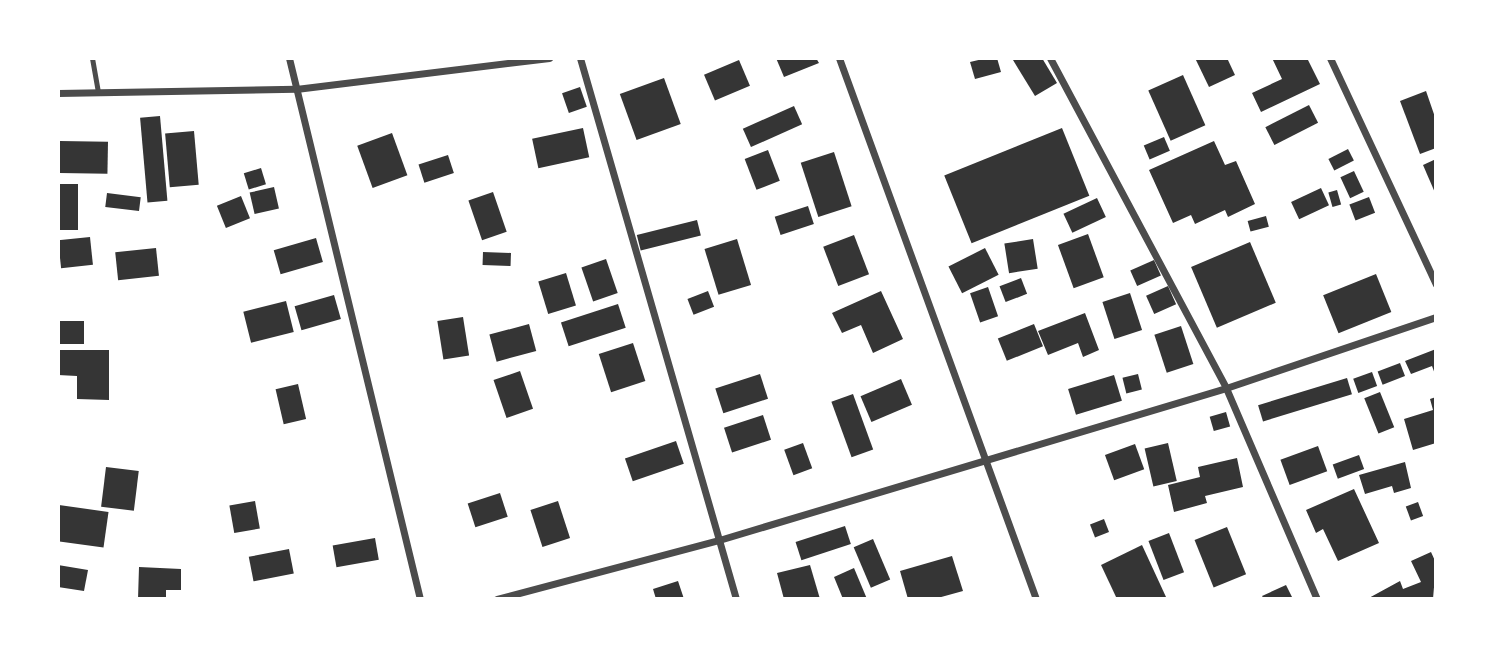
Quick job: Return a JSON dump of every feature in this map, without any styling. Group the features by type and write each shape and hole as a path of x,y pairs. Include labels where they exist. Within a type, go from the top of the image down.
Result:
{"street":[{"path":"289,58 420,599"},
{"path":"58,93 296,89 474,61 549,58"},
{"path":"580,58 736,599"},
{"path":"839,58 1036,599"},
{"path":"1050,58 1226,388 1317,599"},
{"path":"1330,58 1436,284"},
{"path":"497,599 719,540 1226,388 1436,317"}],"lane":[{"path":"92,58 98,92"}],"building":[{"path":"776,58 816,58 819,63 784,77"},
{"path":"997,58 1001,72 975,79 970,62"},
{"path":"1042,58 1057,83 1035,96 1013,60"},
{"path":"1195,58 1227,58 1235,75 1209,87"},
{"path":"1272,58 1307,58 1320,84 1261,112 1252,93 1282,79"},
{"path":"739,60 750,86 715,101 704,75"},
{"path":"1183,75 1205,125 1171,141 1148,90"},
{"path":"664,78 681,124 637,140 620,94"},
{"path":"580,87 587,107 569,113 562,93"},
{"path":"1426,91 1436,120 1436,148 1420,154 1400,101"},
{"path":"1309,105 1318,123 1274,145 1265,127"},
{"path":"794,106 802,124 751,147 743,129"},
{"path":"160,116 167,201 147,202 140,118"},
{"path":"583,128 589,157 538,168 532,139"},
{"path":"1062,128 1089,196 972,243 944,176"},
{"path":"194,131 199,185 170,187 165,134"},
{"path":"392,133 407,175 373,188 357,146"},
{"path":"1164,137 1170,151 1150,159 1144,146"},
{"path":"60,141 108,142 107,174 59,173"},
{"path":"1214,141 1225,165 1236,161 1255,204 1228,217 1225,210 1195,224 1191,215 1173,223 1149,170"},
{"path":"1348,149 1354,161 1334,171 1328,159"},
{"path":"768,150 780,181 756,190 745,159"},
{"path":"834,152 852,206 818,217 801,163"},
{"path":"448,155 454,173 424,183 419,165"},
{"path":"1436,159 1436,195 1423,165"},
{"path":"261,168 266,184 249,190 244,173"},
{"path":"1354,171 1364,192 1350,198 1340,177"},
{"path":"58,184 78,184 78,230 58,230"},
{"path":"274,187 279,208 255,214 250,193"},
{"path":"1321,188 1329,205 1299,219 1291,202"},
{"path":"1337,190 1341,204 1332,207 1328,192"},
{"path":"493,192 507,232 482,240 468,200"},
{"path":"107,193 141,197 139,211 105,207"},
{"path":"241,196 250,218 226,228 217,206"},
{"path":"1369,197 1375,213 1355,220 1349,205"},
{"path":"1097,198 1106,217 1072,233 1063,214"},
{"path":"808,206 814,224 781,235 775,217"},
{"path":"1266,216 1269,227 1250,232 1248,221"},
{"path":"697,220 701,236 641,251 637,235"},
{"path":"1088,234 1104,277 1074,288 1058,245"},
{"path":"854,235 869,274 838,286 823,247"},
{"path":"90,237 93,265 61,268 58,240"},
{"path":"316,238 323,262 281,274 274,250"},
{"path":"737,239 751,285 719,295 704,249"},
{"path":"1033,239 1038,269 1009,273 1004,244"},
{"path":"1250,242 1276,303 1217,328 1191,267"},
{"path":"156,248 159,276 118,280 115,252"},
{"path":"985,248 999,275 962,293 948,267"},
{"path":"483,252 511,253 511,266 483,265"},
{"path":"606,259 618,293 593,302 581,267"},
{"path":"1154,260 1161,276 1137,286 1130,271"},
{"path":"566,273 576,306 548,314 538,281"},
{"path":"1376,274 1391,312 1339,333 1323,295"},
{"path":"1021,278 1027,294 1006,302 1000,286"},
{"path":"1168,286 1176,304 1154,314 1146,296"},
{"path":"988,287 998,316 980,322 970,293"},
{"path":"708,291 714,307 694,315 687,299"},
{"path":"881,291 903,339 873,353 861,325 842,333 832,313"},
{"path":"1130,293 1142,330 1114,339 1102,302"},
{"path":"334,295 341,319 301,330 295,306"},
{"path":"286,301 294,332 251,343 243,312"},
{"path":"618,304 626,328 569,346 561,323"},
{"path":"1085,313 1099,350 1083,357 1078,343 1048,355 1038,331"},
{"path":"463,317 469,356 443,360 437,321"},
{"path":"58,321 84,321 84,344 58,344"},
{"path":"529,324 536,351 497,362 489,335"},
{"path":"1034,324 1043,346 1007,361 998,339"},
{"path":"1181,326 1193,364 1167,373 1154,335"},
{"path":"633,343 645,381 611,392 599,354"},
{"path":"1436,349 1436,377 1432,366 1411,374 1405,361"},
{"path":"58,350 109,350 109,400 77,399 77,376 58,375"},
{"path":"1400,363 1405,376 1383,385 1378,372"},
{"path":"520,371 533,409 507,418 494,380"},
{"path":"1372,372 1377,386 1358,393 1353,379"},
{"path":"760,374 768,399 723,413 715,389"},
{"path":"1138,374 1142,390 1126,393 1122,378"},
{"path":"1114,375 1122,401 1076,415 1068,389"},
{"path":"1347,378 1352,394 1263,421 1258,405"},
{"path":"901,379 912,405 871,422 860,396"},
{"path":"298,384 306,419 284,424 276,389"},
{"path":"1380,392 1394,427 1378,434 1364,398"},
{"path":"853,394 873,449 852,457 831,402"},
{"path":"1436,397 1436,443 1413,450 1404,419 1433,410 1430,399"},
{"path":"1226,412 1230,426 1214,431 1210,417"},
{"path":"763,415 771,440 732,452 724,428"},
{"path":"676,441 684,464 633,481 625,459"},
{"path":"803,443 812,468 793,475 784,450"},
{"path":"1168,443 1177,481 1153,486 1145,448"},
{"path":"1135,444 1144,469 1114,480 1105,455"},
{"path":"1318,446 1327,471 1290,485 1280,460"},
{"path":"1359,455 1364,469 1338,479 1333,465"},
{"path":"1237,458 1243,487 1205,496 1207,503 1174,512 1168,485 1200,477 1198,467"},
{"path":"1405,462 1411,488 1394,493 1392,486 1365,494 1359,475"},
{"path":"106,467 139,471 134,511 101,507"},
{"path":"1354,489 1379,543 1338,561 1323,529 1316,533 1306,510"},
{"path":"500,493 508,517 475,527 468,504"},
{"path":"255,501 260,529 234,533 229,506"},
{"path":"558,501 570,538 542,547 530,510"},
{"path":"1418,502 1423,516 1411,521 1406,506"},
{"path":"59,505 109,512 104,548 58,541"},
{"path":"1104,519 1109,532 1095,537 1090,524"},
{"path":"845,526 851,544 801,560 796,542"},
{"path":"1227,527 1246,574 1214,587 1195,540"},
{"path":"1169,533 1184,572 1164,580 1148,541"},
{"path":"375,538 379,560 336,567 333,545"},
{"path":"873,539 890,580 871,588 854,547"},
{"path":"1142,545 1166,597 1117,599 1101,565"},
{"path":"289,549 294,574 254,581 249,557"},
{"path":"1431,552 1436,563 1433,599 1367,599 1400,581 1403,589 1421,582 1411,561"},
{"path":"952,556 963,591 934,599 908,599 900,571"},
{"path":"58,565 88,570 84,591 58,587"},
{"path":"810,565 820,599 784,599 777,573"},
{"path":"139,567 181,569 181,590 166,590 166,599 138,599"},
{"path":"854,568 867,599 843,599 834,577"},
{"path":"678,581 684,599 656,599 653,589"},
{"path":"1286,585 1293,599 1264,599 1262,596"}]}
